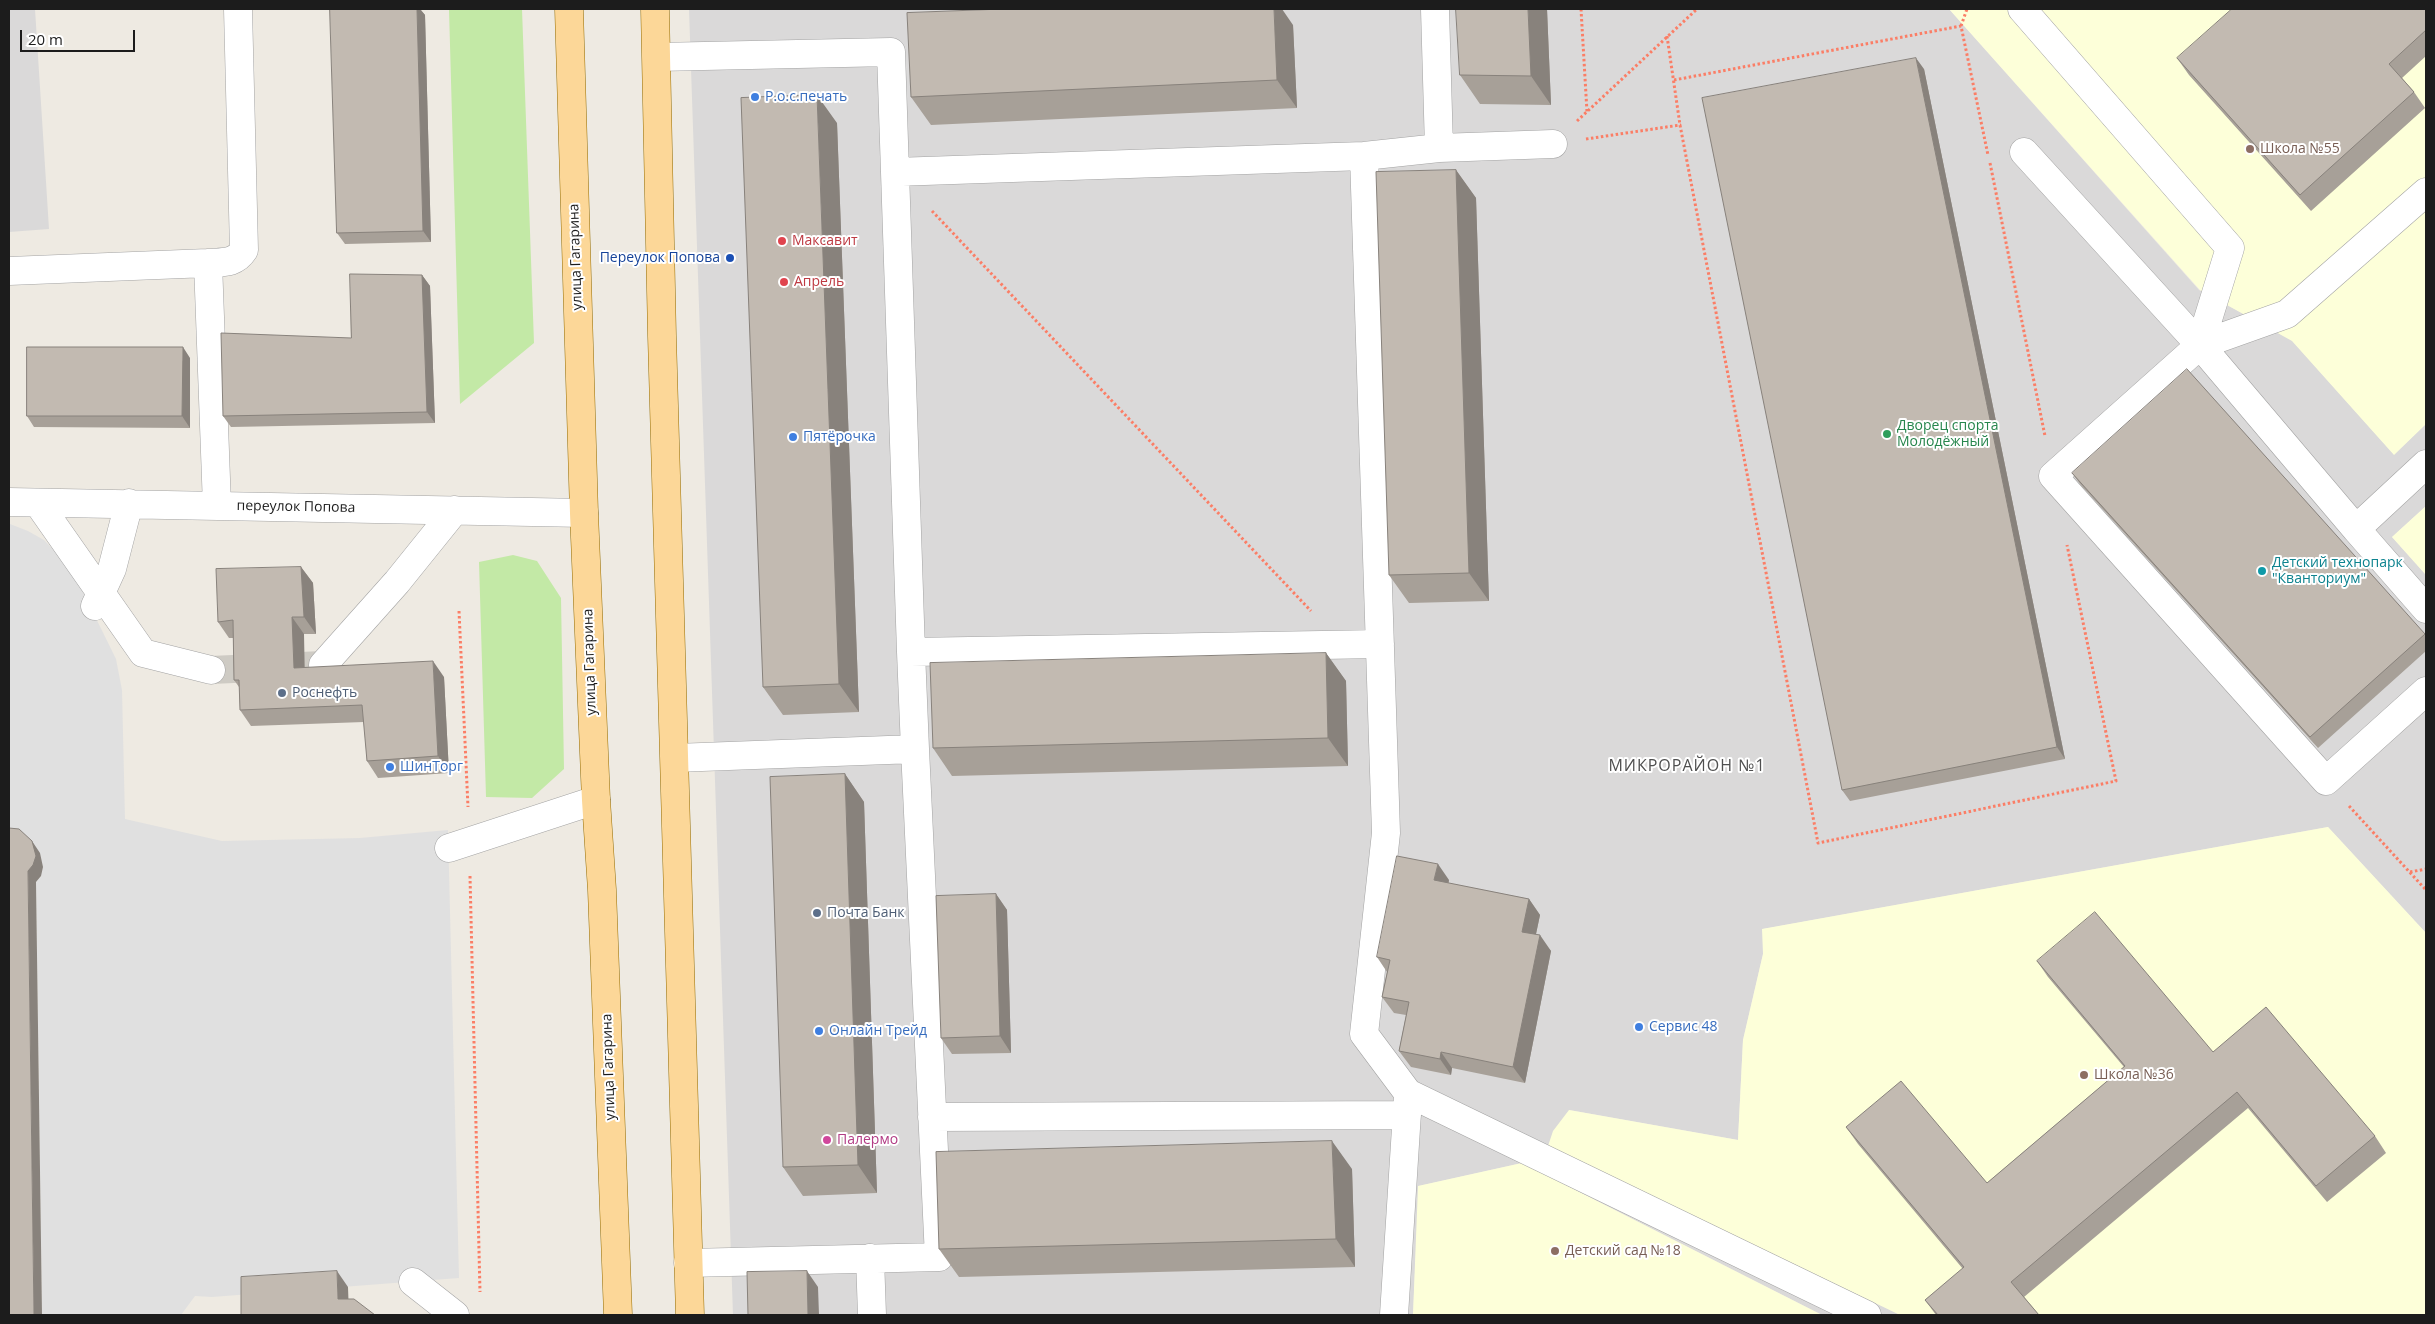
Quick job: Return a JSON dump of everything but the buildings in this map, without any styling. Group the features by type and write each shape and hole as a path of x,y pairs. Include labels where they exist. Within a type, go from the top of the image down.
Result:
{"main road":[{"name":"улица Гагарина","path":"568,9 584,513 596,800 602,890 618,1315"},
{"path":"655,9 690,1315"}],"street":[{"path":"9,271 227,262 239,258 244,250 238,9"},
{"path":"1435,9 1439,148"},
{"path":"2022,9 2230,248 2200,345"},
{"path":"657,57 891,52 911,652 939,1257 688,1263"},
{"path":"895,172 1364,156 1439,148 1553,144"},
{"path":"2024,152 2200,345 2426,609"},
{"path":"1364,156 1386,833 1364,1034 1408,1104 1394,1315"},
{"path":"2426,192 2287,314 2200,345 2053,476 2326,781 2426,691"},
{"path":"208,263 217,506"},
{"path":"2356,529 2426,464"},
{"name":"переулок Попова","path":"9,502 584,513"},
{"path":"38,503 97,602 143,653 211,670"},
{"path":"97,602 112,569 129,503"},
{"path":"323,665 397,582 455,510"},
{"path":"911,652 1380,644"},
{"path":"674,758 916,749"},
{"path":"459,845 596,800"},
{"path":"932,1117 1408,1104 1867,1315"},
{"path":"870,1258 872,1315"},
{"path":"413,1282 455,1315"}],"path":[{"path":"1581,9 1587,112"},
{"path":"1553,144 1697,9"},
{"path":"1967,9 1961,26 2053,476"},
{"path":"1674,80 1961,26"},
{"path":"1668,36 1680,125 1818,843 2116,781 2067,543"},
{"path":"1553,144 1680,125"},
{"path":"895,172 1342,644"},
{"path":"459,610 459,845 480,1296"},
{"path":"2326,781 2426,890"},
{"path":"2410,872 2426,869"}],"shaded area":[{"path":"9,9 35,9 49,229 9,232"},
{"path":"689,9 1949,9 2199,290 2292,340 2394,454 2426,424 2426,506 2392,537 2426,575 2426,933 2328,827 1763,929 1763,954 1743,1040 1738,1140 1569,1110 1900,1315 1822,1315 1522,1163 1419,1186 1413,1315 733,1315"},
{"name":"Школа №55","path":"1949,9 2426,9 2426,424 2394,455 2292,341 2200,290"},
{"path":"2426,506 2426,575 2392,537"},
{"path":"10,524 44,540 66,563 83,592 116,659 122,690 125,819 222,841 360,838 448,830 459,1278 212,1297 195,1296 181,1315 42,1315 36,882 41,876 9,840"},
{"name":"Школа №36","path":"2328,827 2426,933 2426,1315 1900,1315 1548,1146 1553,1131 1569,1110 1738,1140 1743,1040 1763,954 1762,929"},
{"name":"Детский сад №18","path":"1522,1163 1822,1315 1413,1315 1418,1186"}],"green space":[{"path":"449,9 522,9 534,343 460,404"},
{"path":"513,555 537,561 561,598 564,769 532,798 486,797 479,562"}],"tunnel":[{"path":"211,670 323,665"}],"place":[{"name":"Р.о.с.печать","path":"755,97"},
{"name":"Школа №55","path":"2250,149"},
{"name":"Максавит","path":"782,241"},
{"name":"Переулок Попова","path":"730,258"},
{"name":"Апрель","path":"784,282"},
{"name":"Дворец спорта Молодёжный","path":"1887,434"},
{"name":"Пятёрочка","path":"793,437"},
{"name":"Детский технопарк \"Кванториум\"","path":"2262,571"},
{"name":"Роснефть","path":"282,693"},
{"name":"ШинТорг","path":"390,767"},
{"name":"Почта Банк","path":"817,913"},
{"name":"Сервис 48","path":"1639,1027"},
{"name":"Онлайн Трейд","path":"819,1031"},
{"name":"Школа №36","path":"2084,1075"},
{"name":"Палермо","path":"827,1140"},
{"name":"Детский сад №18","path":"1555,1251"}],"district":[{"name":"МИКРОРАЙОН №1","path":"1687,766"}]}
